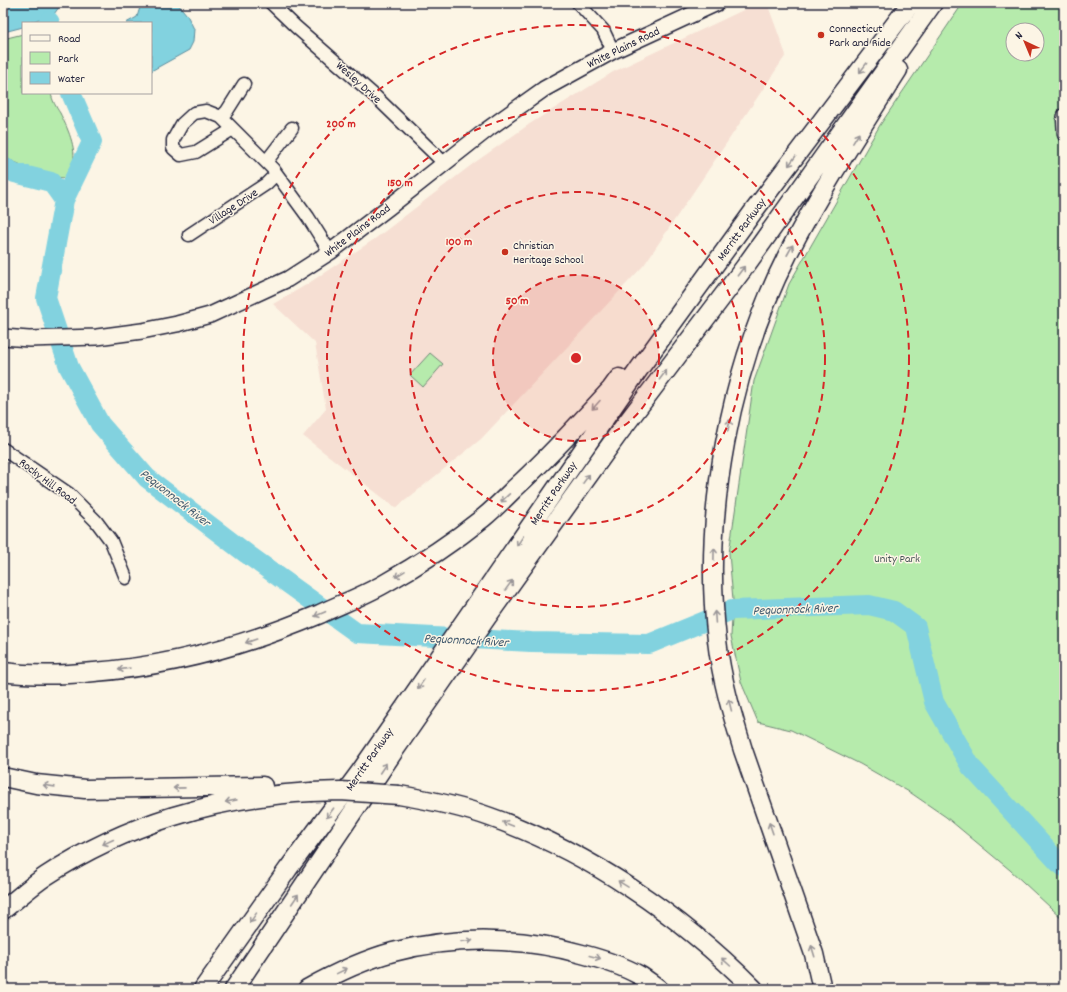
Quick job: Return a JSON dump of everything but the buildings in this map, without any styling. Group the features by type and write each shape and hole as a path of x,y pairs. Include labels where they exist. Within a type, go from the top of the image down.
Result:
{"highway":[{"name":"Merritt Parkway","path":"234,989 462,653 478,616 635,375 753,212 911,3"},
{"name":"Merritt Parkway","path":"203,989 288,869 360,772 443,652 478,616 744,268 933,3"},
{"path":"822,989 814,954 733,718 724,682 717,641 714,593 714,550 717,503 723,452 736,393 749,350 767,301 788,255 823,192 940,3"},
{"path":"3,672 22,674 69,674 115,671 165,664 248,642 288,628 352,600 383,584 436,552 483,518 541,464 611,389 691,283 753,212"},
{"path":"3,777 36,784 85,789 314,788 399,794 437,802 488,816 542,838 619,881 668,914 714,950 754,989"},
{"path":"3,910 45,877 73,860 116,838 151,823 190,810 220,803 314,788"},
{"path":"307,989 355,964 393,952 442,943 481,940 524,942 563,948 604,959 639,975 659,989"}],"main road":[{"name":"White Plains Road","path":"3,337 29,339 97,337 142,331 177,324 210,314 288,279 330,252 493,125 544,89 613,50 717,3"}],"street":[{"name":"Wesley Drive","path":"271,3 296,27 376,97 444,163"},
{"path":"578,3 603,30 613,50"},
{"path":"221,117 227,111 244,84"},
{"path":"233,129 196,152 181,155 173,148 173,140 182,124 194,113 206,111 221,117 233,129 266,162 276,174 308,217 330,252"},
{"path":"1064,115 1064,135"},
{"path":"266,162 292,128"},
{"name":"Village Drive","path":"189,235 266,184 276,174"},
{"name":"Rocky Hill Road","path":"3,449 69,494 96,521 112,541 126,578"}],"shaded area":[{"name":"Christian Heritage School","path":"758,3 767,3 786,55 644,265 481,439 396,508 303,436 326,409 315,343 273,304 306,285 376,238 474,163 531,123 613,72"}],"green space":[{"name":"Unity Park","path":"963,3 1064,3 1064,920 1010,870 946,817 911,793 860,764 791,730 758,722 741,682 731,636 733,600 729,553 754,381 789,284 880,125"},
{"path":"22,34 22,94 51,94 54,103 60,113 68,131 74,151 73,164 66,178 49,177 3,157 3,39"},
{"path":"430,353 443,364 423,387 410,375"}],"water":[{"path":"3,3 62,3 49,21 39,19 32,22 22,22 22,27 3,32"},
{"path":"177,3 187,15 194,29 193,42 189,50 152,70 152,22 128,22 137,17 141,4"}],"waterway":[{"name":"Pequonnock River","path":"71,94 92,142 64,200 46,298 69,367 100,424 147,478 247,554 357,633 531,642 649,644 732,610 869,605 894,611 916,627 934,702 971,767 1064,867"},
{"name":"Pequonnock River","path":"3,167 15,173 51,182 64,200"}],"place":[{"name":"Connecticut Park and Ride","path":"821,35"},
{"name":"Christian Heritage School","path":"505,252"}]}
